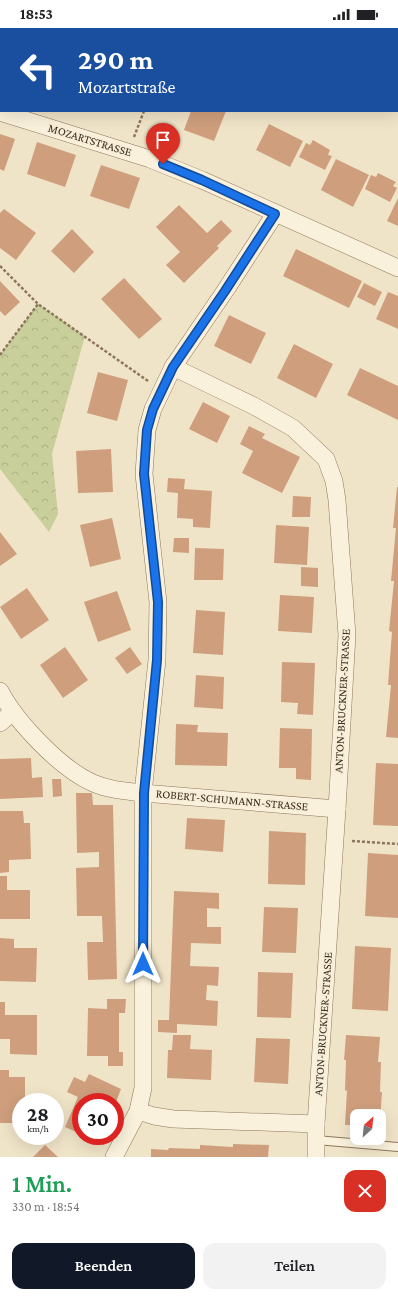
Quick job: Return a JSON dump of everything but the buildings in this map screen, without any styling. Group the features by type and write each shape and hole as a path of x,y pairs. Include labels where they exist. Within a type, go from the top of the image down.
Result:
{"street":[{"name":"MOZARTSTRASSE","path":"0,112 128,151 202,180 398,268"},
{"path":"114,1157 138,1111 143,1088 144,793 157,660 158,602 144,474 147,430 153,409 173,367 275,214"},
{"name":"ANTON-BRUCKNER-STRASSE","path":"173,367 293,428 326,459 334,481 337,500 347,635 316,1141"},
{"name":"ROBERT-SCHUMANN-STRASSE","path":"0,691 13,712 53,755 72,771 92,782 116,790 337,809"},
{"path":"0,723 13,712"},
{"path":"138,1111 154,1116 316,1141"}],"lane":[{"path":"316,1141 398,1147"}],"path":[{"path":"128,151 144,112"},
{"path":"0,266 38,304 161,390"},
{"path":"0,355 38,304"},
{"path":"335,839 398,844"}],"green space":[{"path":"38,304 85,336 52,454 58,514 49,532 0,469 0,355"}],"route":[{"path":"143,964 144,775 157,660 158,602 144,474 147,430 153,409 173,367 275,214 202,180 163,164"}]}
